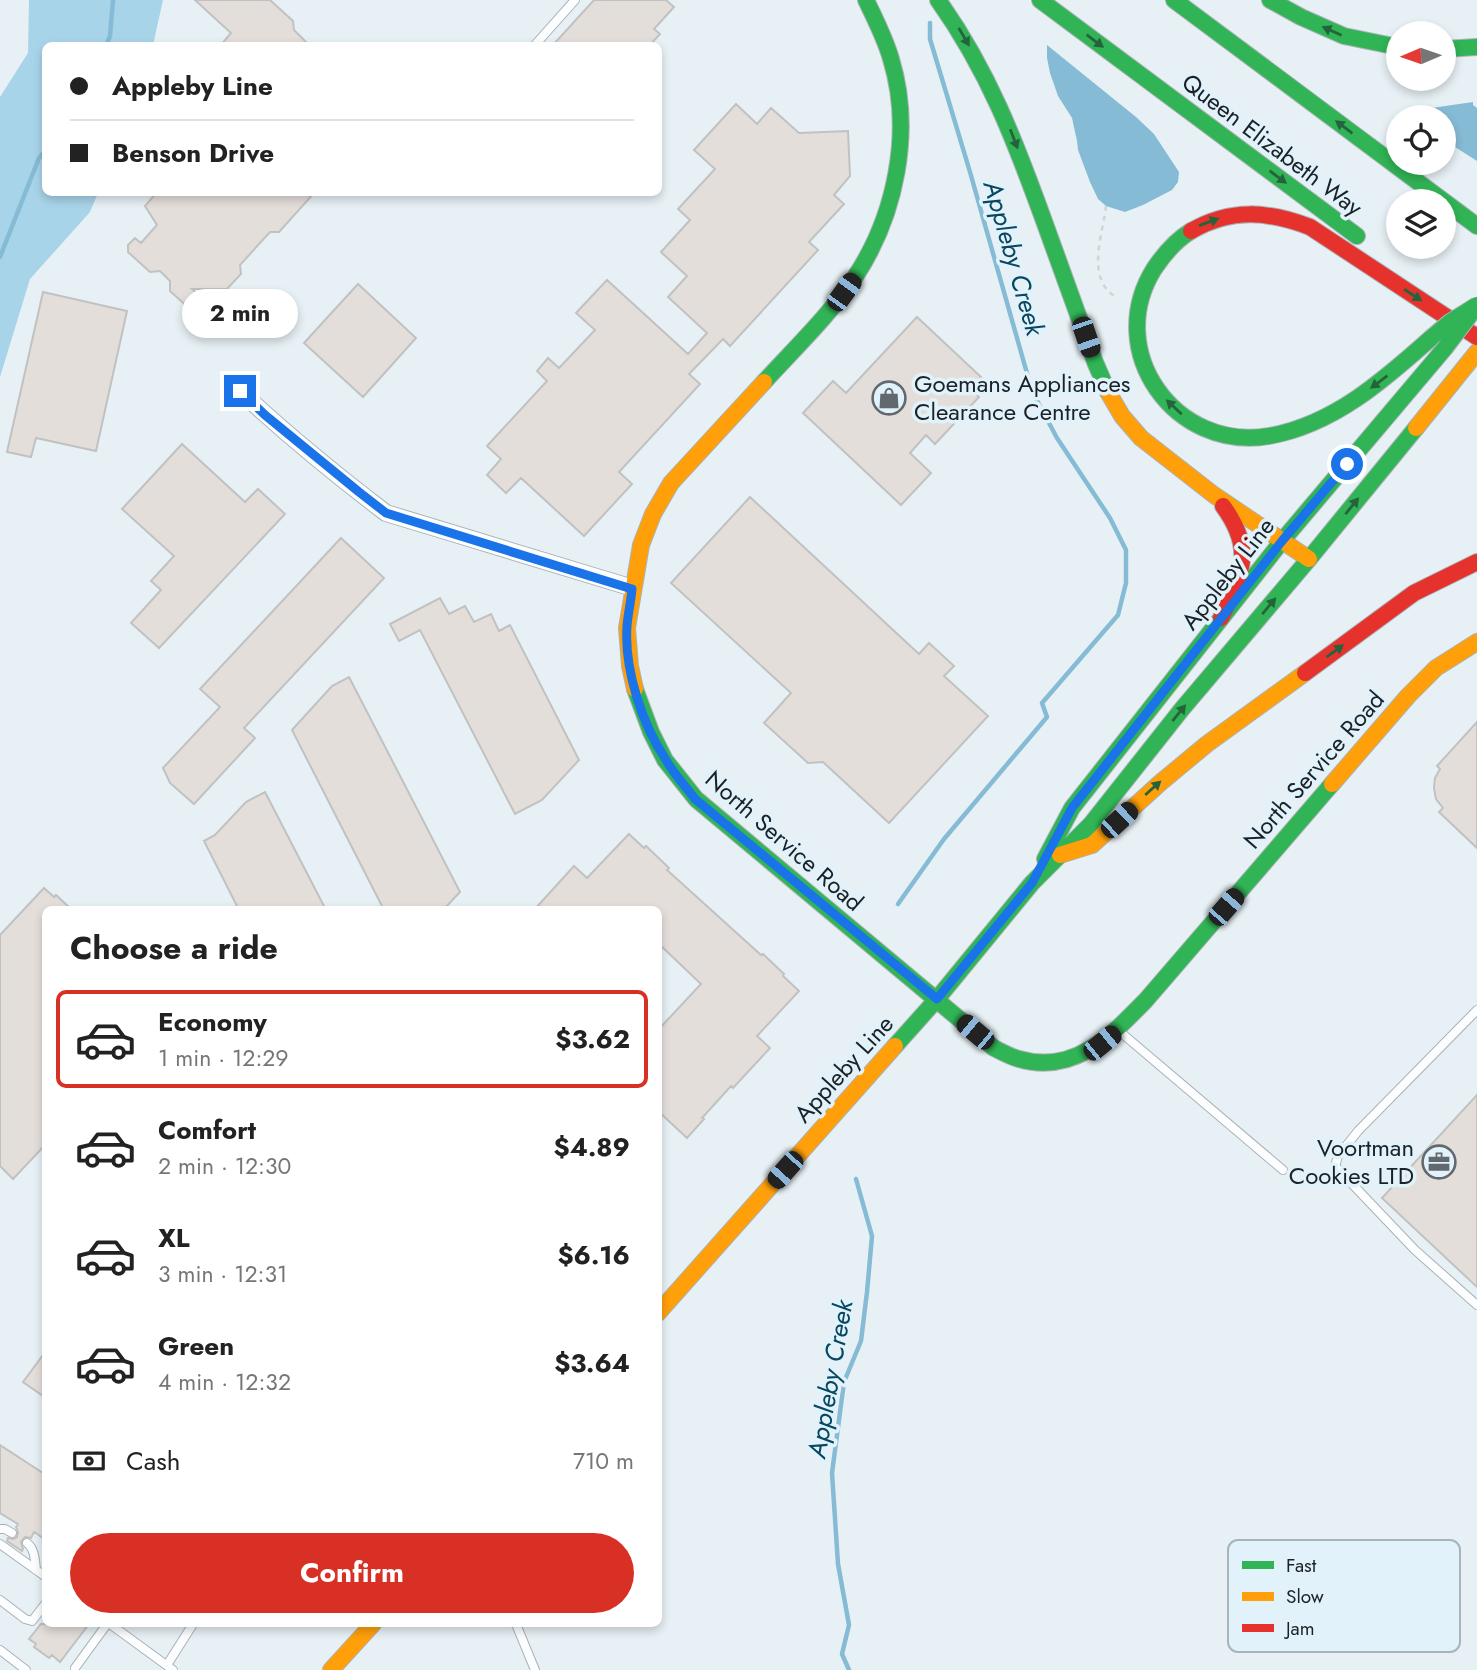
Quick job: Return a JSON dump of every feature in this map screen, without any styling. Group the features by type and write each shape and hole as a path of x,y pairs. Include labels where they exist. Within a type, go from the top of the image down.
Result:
{"main road":[{"name":"North Service Road","path":"866,0 894,66 900,104 899,156 884,219 856,276 832,308 671,483 653,514 641,545 627,628 630,666 638,699 651,732 665,760 695,799 994,1048 1010,1058 1048,1064 1085,1054 1118,1030 1408,696 1436,668 1477,642"},
{"path":"938,0 955,21 987,76 1006,117 1094,362 1122,415 1141,438 1214,495 1309,559"},
{"name":"Queen Elizabeth Way","path":"1041,0 1365,242"},
{"path":"1174,0 1477,226"},
{"path":"1270,0 1344,36 1386,45"},
{"path":"1456,48 1477,47"},
{"path":"1369,146 1386,154"},
{"path":"1431,175 1453,189"},
{"path":"1477,305 1450,322 1401,365 1324,418 1299,428 1246,438 1226,437 1200,427 1161,395 1141,359 1136,318 1147,280 1168,248 1182,236 1213,219 1231,215 1270,215 1291,219 1310,227 1477,337"},
{"path":"1387,259 1477,326"},
{"name":"Appleby Line","path":"1032,883 1072,808 1282,541 1445,348 1477,305"},
{"name":"Appleby Line","path":"662,1308 937,999 1032,883 1091,824 1182,709 1309,559 1472,358"},
{"path":"1214,495 1233,518 1244,553 1237,587 1221,618"},
{"path":"1060,855 1091,845 1207,744 1415,593 1477,562"},
{"path":"331,1670 370,1627"}],"street":[{"path":"240,391 265,415 386,513 632,589"}],"lane":[{"path":"538,42 575,0"},
{"path":"1477,1010 1358,1131 1338,1156 1335,1166 1415,1250 1477,1305"},
{"path":"1118,1030 1283,1170"},
{"path":"0,1529 12,1533"},
{"path":"27,1543 31,1546 36,1570"},
{"path":"0,1544 42,1574"},
{"path":"0,1600 25,1619 32,1621 42,1608"},
{"path":"75,1668 106,1627"},
{"path":"112,1627 170,1667 190,1627"},
{"path":"517,1627 535,1670"},
{"path":"0,1650 26,1670"}],"path":[{"path":"1106,206 1098,252 1101,281 1110,293 1139,305"}],"shaded area":[{"path":"29,0 163,0 154,42 42,42 42,196 97,196 90,212 30,279 0,377 0,97 28,53"},
{"path":"1047,45 1154,134 1179,172 1178,182 1172,190 1125,212 1106,206 1098,199 1078,150 1072,118 1058,96 1050,73"},
{"path":"1473,102 1477,108 1477,161 1456,148 1456,105 1452,105"}],"building":[{"path":"195,0 270,0 293,21 294,30 306,42 223,42 231,33"},
{"path":"594,0 666,0 674,7 654,29 660,34 653,42 556,42"},
{"path":"736,104 757,124 771,108 799,133 848,131 850,176 834,195 844,204 809,242 818,250 730,346 723,339 689,374 700,384 619,472 632,484 584,536 521,478 506,493 487,475 501,459 487,446 547,381 537,371 548,358 559,368 595,330 576,313 607,280 688,354 707,333 668,297 687,276 661,252 690,220 678,209 715,169 694,150"},
{"path":"154,196 311,196 279,232 270,232 240,265 241,274 227,289 192,289 206,302 198,310 192,311 170,291 170,281 160,271 150,272 128,252 128,245 135,238 141,243 157,225 145,206"},
{"path":"358,284 416,338 363,397 304,343"},
{"path":"43,292 127,311 96,451 36,438 31,457 7,452"},
{"path":"917,317 981,377 970,389 979,397 935,444 926,435 910,453 931,473 901,505 803,413 833,381 846,393"},
{"path":"182,444 245,502 258,489 285,514 159,648 131,623 161,590 151,581 174,556 122,509"},
{"path":"750,497 919,654 929,643 954,666 944,676 988,716 889,823 823,762 808,763 764,723 791,693 671,583"},
{"path":"341,538 384,578 244,728 255,738 194,804 170,783 163,768 220,707 200,689"},
{"path":"440,598 449,614 465,606 474,622 491,614 499,631 510,625 579,760 542,800 515,814 420,630 399,641 390,624"},
{"path":"349,677 460,892 447,906 382,906 292,730 332,686"},
{"path":"1477,722 1477,848 1439,812 1443,808 1436,799 1434,788 1440,769 1437,766"},
{"path":"265,792 324,906 237,906 204,841 215,835 246,802"},
{"path":"629,834 644,848 646,846 669,868 667,870 763,954 799,991 757,1036 770,1048 733,1088 731,1086 687,1138 662,1115 662,1026 701,984 662,947 662,906 538,906 574,866 587,878"},
{"path":"44,888 68,906 42,906 42,1148 13,1179 0,1166 0,935"},
{"path":"1477,1095 1477,1287 1382,1198"},
{"path":"42,1356 42,1395 23,1382"},
{"path":"0,1445 42,1472 42,1537 34,1532 31,1538 25,1537 21,1542 22,1551 7,1541 8,1538 17,1537 18,1524 0,1513"},
{"path":"41,1624 42,1627 87,1627 60,1662 34,1647 36,1644 29,1639"}],"waterway":[{"name":"Appleby Creek","path":"108,42 113,0"},
{"name":"Appleby Creek","path":"898,904 944,839 1047,717 1042,703 1118,615 1126,583 1126,550 1110,518 1057,438 1032,391 930,39 930,23"},
{"name":"Appleby Creek","path":"0,257 42,155"},
{"name":"Appleby Creek","path":"849,1670 842,1654 849,1625 838,1564 832,1473 844,1382 861,1341 872,1236 856,1179"}],"traffic: fast":[{"path":"764,382 823,318 855,277 881,227 890,200 900,143 897,86 886,44 866,0"},
{"path":"938,0 972,53 1011,134 1108,392"},
{"path":"1040,0 1357,236"},
{"path":"1174,0 1477,226"},
{"path":"1270,0 1344,36 1386,45"},
{"path":"1456,48 1477,47"},
{"path":"1191,231 1171,248 1154,269 1140,300 1137,332 1143,362 1157,389 1178,412 1204,428 1235,437 1269,436 1315,422 1376,385 1431,338"},
{"path":"1431,338 1477,305"},
{"path":"1445,348 1470,315"},
{"path":"1045,859 1072,808 1282,541 1445,348"},
{"path":"895,1046 1032,883 1091,824 1182,709 1416,428"},
{"path":"635,689 665,760 696,799 994,1048 1016,1058 1039,1063 1074,1057 1090,1049 1119,1027 1146,1000 1332,784"}],"traffic: slow":[{"path":"1416,428 1477,352"},
{"path":"635,689 627,628 641,545 653,514 671,483 764,382"},
{"path":"1108,392 1122,416 1141,438 1214,495 1309,559"},
{"path":"1332,784 1408,696 1436,668 1477,642"},
{"path":"1060,855 1092,845 1207,744 1305,673"},
{"path":"662,1308 895,1046"},
{"path":"331,1670 370,1627"}],"traffic: jam":[{"path":"1191,231 1221,218 1250,214 1279,218 1310,227 1477,337"},
{"path":"1221,618 1235,588 1242,562 1239,536 1223,506"},
{"path":"1305,673 1414,593 1477,562"}],"place":[{"name":"Goemans Appliances Clearance Centre","path":"889,398"},
{"name":"Voortman Cookies LTD","path":"1439,1162"}],"route":[{"path":"240,391 265,415 386,513 632,589 627,628 630,666 638,699 665,760 695,799 937,999 1032,883 1072,808 1282,541 1347,464"}]}
